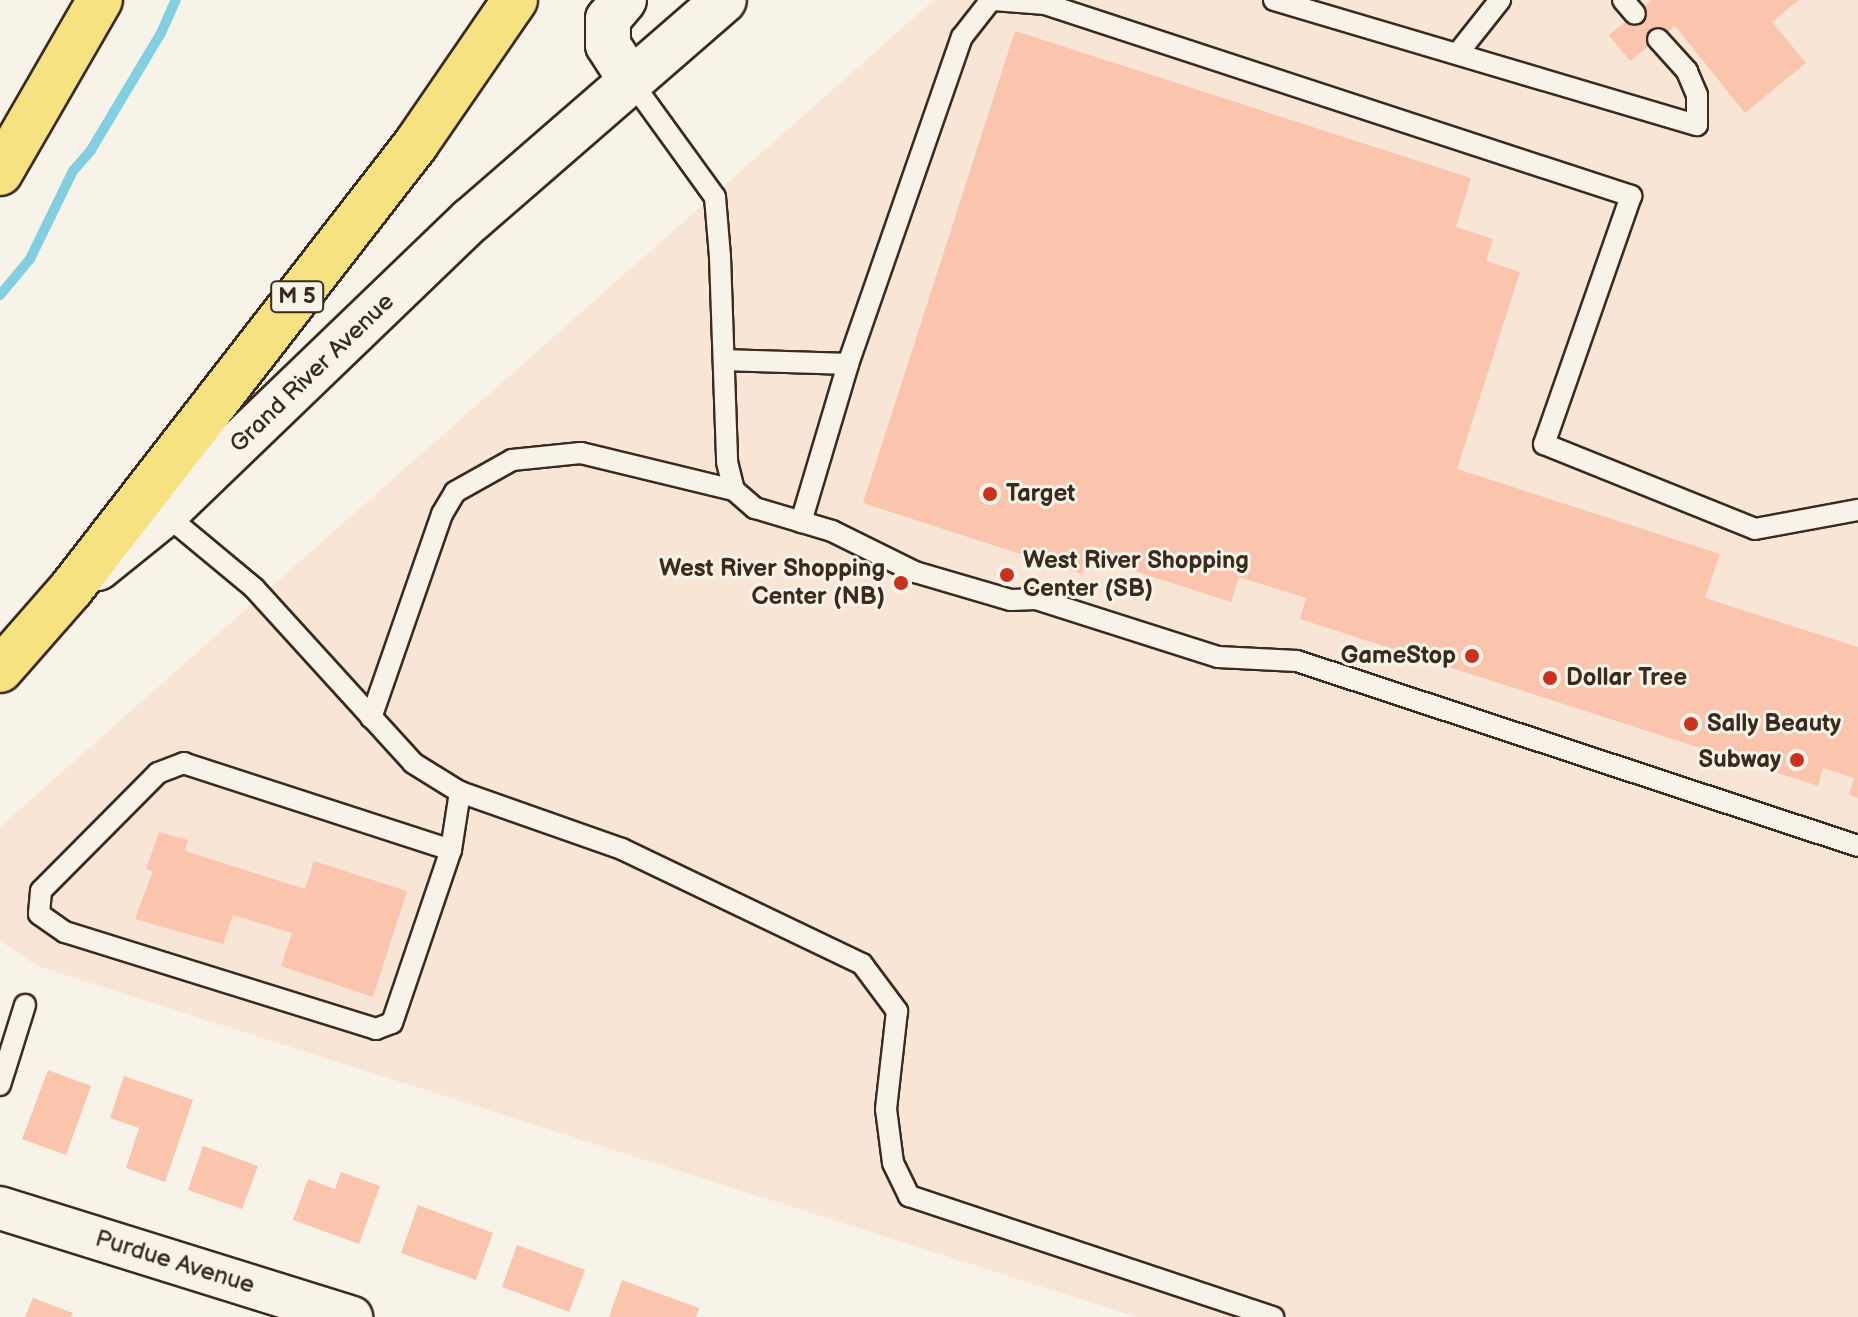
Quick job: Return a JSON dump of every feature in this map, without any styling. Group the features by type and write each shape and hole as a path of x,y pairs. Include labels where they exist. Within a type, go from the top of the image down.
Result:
{"highway":[{"path":"0,173 100,0"},
{"name":"M 5","path":"71,589 416,144 515,0"},
{"name":"Grand River Avenue","path":"0,670 71,589"}],"main road":[{"path":"624,0 608,19 608,45 631,81"},
{"name":"Grand River Avenue","path":"71,589 165,514 471,220 724,0"}],"street":[{"name":"Purdue Avenue","path":"0,1208 351,1317"}],"lane":[{"path":"801,522 848,364 962,37 992,0 1045,4 1631,196 1544,444 1755,529 1858,510"},
{"path":"1274,0 1697,125 1697,95 1687,71 1658,39"},
{"path":"1458,53 1500,0"},
{"path":"631,81 715,197 727,462 734,490"},
{"path":"724,360 848,364"},
{"path":"371,718 442,514 455,492 512,460 581,453 734,490 755,508 832,531 915,572 1011,600 1036,599 1218,657 1297,661 1858,846"},
{"path":"165,514 254,588 413,763 460,792 622,849 862,964 897,1011 886,1109 893,1163 909,1196 1273,1317"},
{"path":"451,850 184,763 158,773 41,891 39,914 65,932 376,1029 392,1023 451,850 460,792"},
{"path":"1,1077 25,1005"}],"shaded area":[{"path":"934,0 1858,0 1858,1317 1137,1317 37,966 0,941 0,827"}],"building":[{"path":"1652,0 1799,0 1772,22 1806,63 1745,113 1675,26 1630,61 1609,35"},
{"path":"1015,31 1471,178 1456,227 1493,239 1486,261 1520,272 1457,469 1720,554 1705,598 1858,647 1858,798 1849,795 1854,778 1823,768 1818,786 1300,619 1306,598 1239,577 1231,602 1088,556 1082,574 863,503"},
{"path":"159,832 188,840 185,851 305,889 314,861 407,891 373,997 281,966 292,933 233,915 223,944 135,919 153,871 146,869"},
{"path":"48,1070 91,1086 66,1155 22,1139"},
{"path":"124,1076 193,1100 165,1182 126,1168 139,1128 110,1118"},
{"path":"203,1146 258,1166 242,1209 188,1190"},
{"path":"341,1172 380,1186 359,1244 293,1220 308,1179 335,1189"},
{"path":"418,1205 493,1233 476,1280 401,1253"},
{"path":"517,1245 585,1270 569,1312 502,1287"},
{"path":"622,1280 699,1308 696,1317 609,1317"},
{"path":"33,1298 73,1313 71,1317 25,1317"}],"waterway":[{"path":"0,295 30,259 73,171 91,150 161,33 176,0"}],"place":[{"name":"Target","path":"990,494"},
{"name":"West River Shopping Center (SB)","path":"1007,575"},
{"name":"West River Shopping Center (NB)","path":"901,583"},
{"name":"GameStop","path":"1472,656"},
{"name":"Dollar Tree","path":"1550,678"},
{"name":"Sally Beauty","path":"1691,724"},
{"name":"Subway","path":"1797,760"}]}
